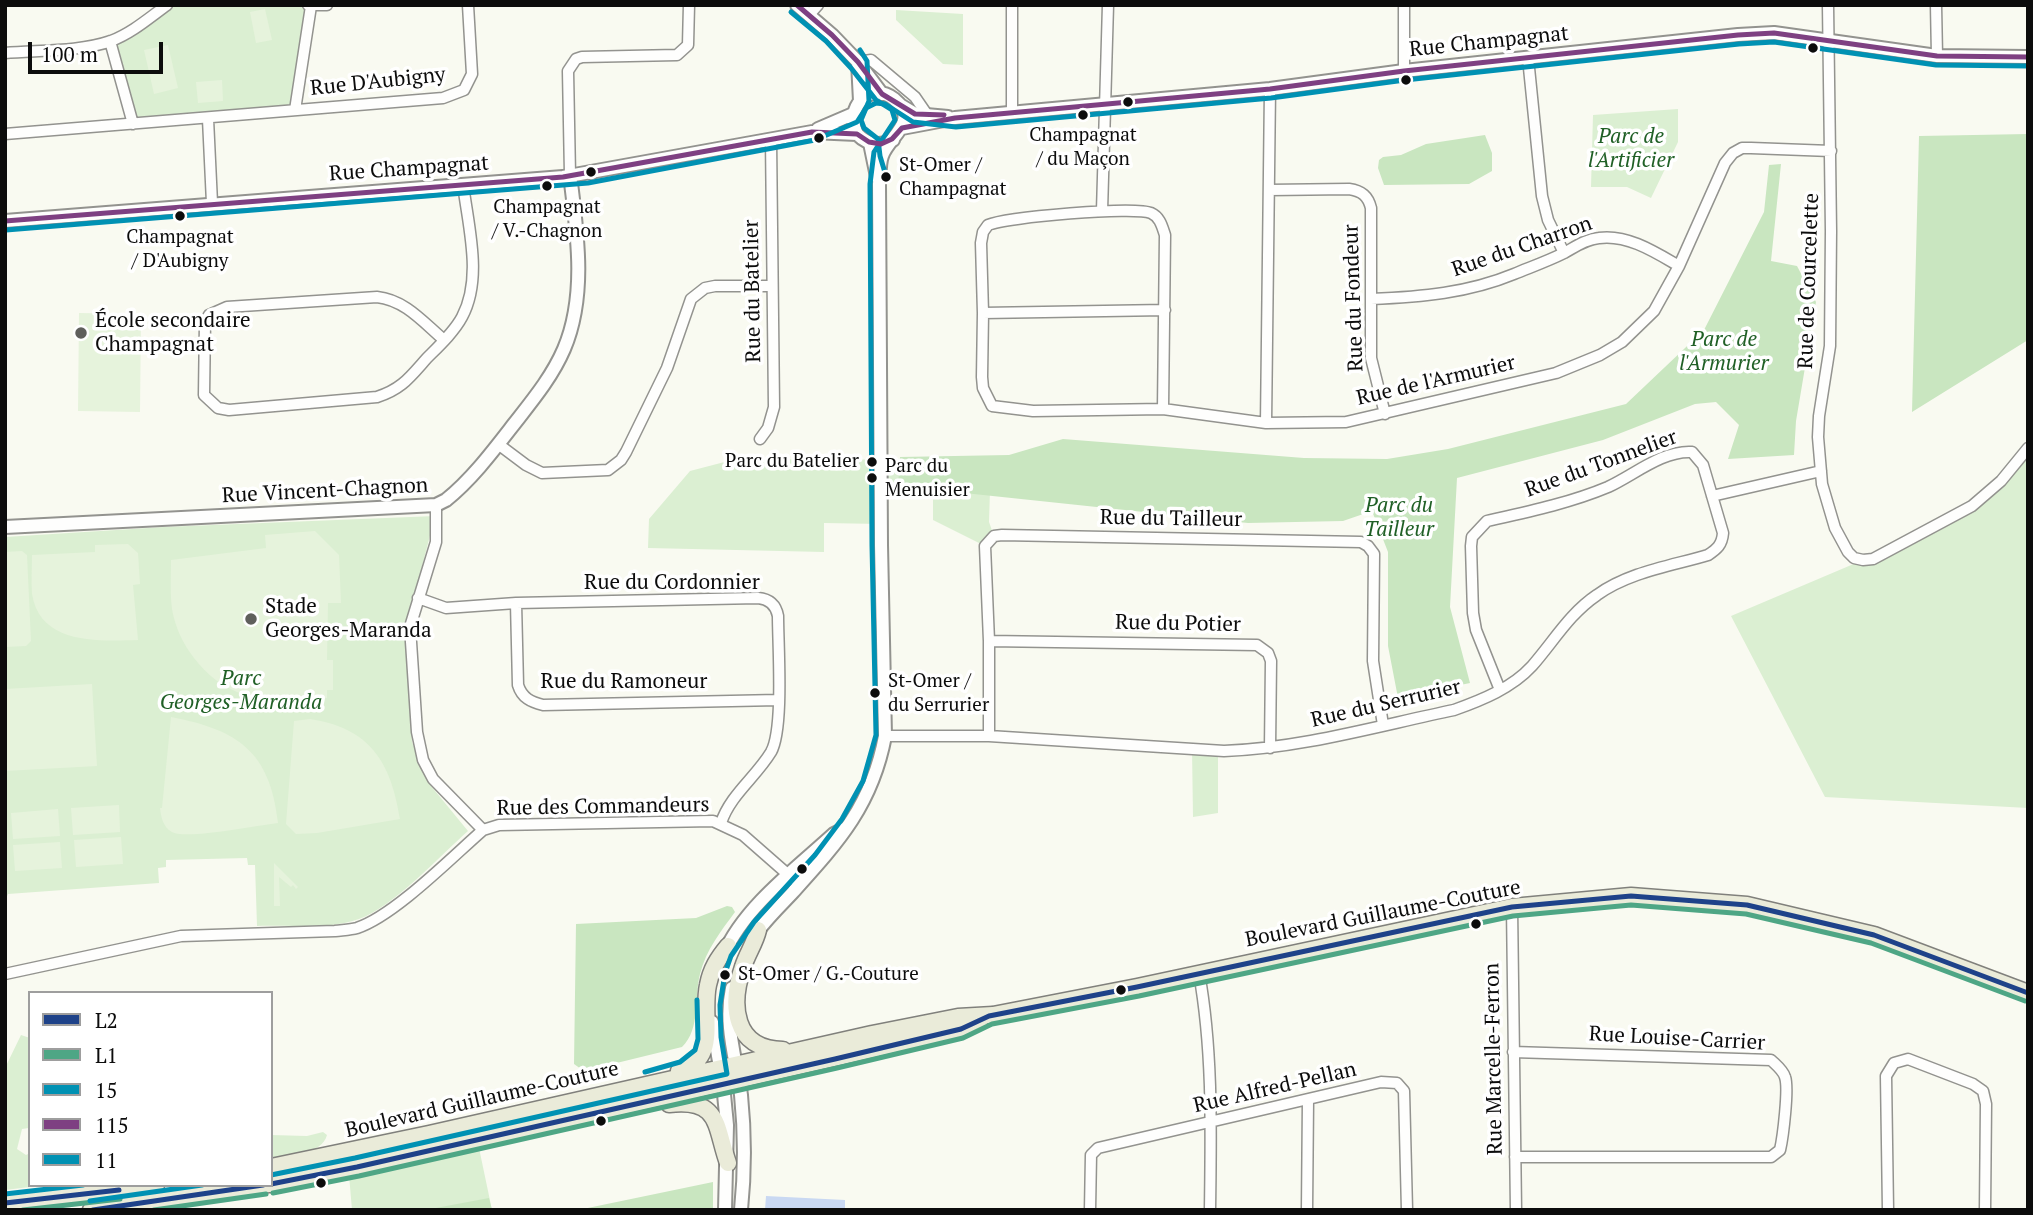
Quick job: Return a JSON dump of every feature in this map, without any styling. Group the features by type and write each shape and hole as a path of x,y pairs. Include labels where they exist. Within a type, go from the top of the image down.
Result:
{"main road":[{"name":"Boulevard Guillaume-Couture","path":"273,1184 632,1105 817,1047 958,1017 989,1016 1512,907 1631,896 1747,905 1874,936 2028,993"},
{"path":"758,930 743,965 737,992 737,1014 742,1029 756,1044 765,1048 781,1050 817,1047"},
{"path":"628,1088 645,1080 687,1068 703,1054 706,1044 707,986 715,962 727,946"},
{"name":"Boulevard Guillaume-Couture","path":"273,1167 628,1088 729,1075 961,1028 989,1016"},
{"path":"632,1105 651,1107 693,1103 706,1109 719,1127 728,1163"},
{"path":"5,1203 139,1187"},
{"path":"91,1210 251,1187"}],"street":[{"path":"5,52 82,47 110,41 139,26 167,5"},
{"path":"295,110 309,6 327,5"},
{"name":"Rue D'Aubigny","path":"5,134 443,98 464,90 472,74 468,5"},
{"path":"570,176 568,71 571,64 582,57 677,55 688,45 689,5"},
{"path":"797,5 858,62 882,94"},
{"path":"809,15 818,5"},
{"path":"1012,5 1012,113"},
{"path":"1102,211 1108,5"},
{"path":"1404,5 1404,71"},
{"name":"Rue de Courcelette","path":"1828,5 1831,151 1830,346 1819,416 1822,484 1835,528 1854,558 1873,559 1972,506 2001,481 2028,448"},
{"path":"1936,5 1937,56"},
{"name":"Rue Champagnat","path":"902,128 955,118 1270,89 1404,71 1738,35 1774,33 1937,56 2028,57"},
{"path":"110,41 134,124"},
{"path":"1528,58 1542,196 1548,220 1564,253"},
{"path":"858,62 871,60 915,97 926,113"},
{"path":"858,62 859,101 853,114 854,128 857,134 870,143 878,145 893,140"},
{"path":"1266,423 1270,89"},
{"path":"726,1210 728,1025 730,996 740,960 758,930 795,880 834,834 846,828 860,809 881,760 886,736 881,545 879,184 882,156 902,128 904,120 900,106 889,96 866,96 859,101"},
{"name":"Rue Champagnat","path":"900,106 915,114 955,118"},
{"name":"Rue Champagnat","path":"812,132 853,114"},
{"path":"208,119 212,203"},
{"name":"Rue Champagnat","path":"5,221 570,176 812,132 857,134"},
{"name":"Rue du Batelier","path":"760,439 768,428 774,407 771,139"},
{"path":"870,143 871,158 879,184"},
{"name":"Rue de l'Armurier","path":"984,313 983,388 992,406 1033,411 1163,409 1266,423 1346,422 1556,373 1600,355 1622,342 1654,311 1666,293 1715,183 1733,153 1742,148 1831,151"},
{"name":"Rue Vincent-Chagnon","path":"5,527 436,505 452,495 498,444 552,371 571,330 578,293 578,270 570,176"},
{"path":"444,340 404,305 390,298 227,307 209,314 205,323 204,396 218,408 229,410 377,397 399,388 444,340 461,319 467,305 473,267 463,184"},
{"name":"Rue du Fondeur","path":"1269,190 1349,189 1364,194 1369,200 1371,358 1385,414"},
{"path":"1163,409 1165,310 1165,235 1159,219 1147,211 1102,211 1013,218 988,225 983,232 981,243 984,313 1165,310"},
{"name":"Rue du Charron","path":"1371,299 1427,297 1474,287 1511,276 1583,242 1599,238 1615,238 1649,249 1679,265"},
{"path":"498,444 526,465 542,473 608,470 621,460 626,452 655,393 691,299 705,288 715,286 772,286"},
{"name":"Rue du Tonnelier","path":"1500,690 1476,630 1473,613 1471,546 1477,530 1487,521 1608,486 1682,451 1692,452 1703,465 1712,496"},
{"path":"1712,496 1821,471"},
{"name":"Rue du Serrurier","path":"886,736 989,736 1224,751 1270,748 1454,710 1500,690 1521,676 1569,619 1615,583 1708,555 1717,549 1723,533 1712,496"},
{"path":"436,505 436,542 410,627 417,732 423,760 433,779 483,830"},
{"name":"Rue du Tailleur","path":"989,736 985,546 994,536 1353,540 1368,546 1374,554 1373,661 1383,725"},
{"name":"Rue du Cordonnier","path":"418,598 446,608 764,598 776,607 778,616 777,736 772,749 725,809 721,823"},
{"name":"Rue du Ramoneur","path":"516,604 518,685 520,692 533,703 543,705 778,700"},
{"name":"Rue du Potier","path":"989,641 1257,645 1268,653 1271,661 1270,748"},
{"name":"Rue des Commandeurs","path":"5,974 181,936 358,928 398,903 483,830 499,825 702,820 721,823 743,835 795,880"},
{"path":"741,1210 745,1154 729,1075 712,1025 714,982 727,946 741,925 795,880"},
{"name":"Rue Marcelle-Ferron","path":"1512,907 1516,1210"},
{"path":"1199,973 1207,1019 1211,1123 1209,1210"},
{"name":"Rue Louise-Carrier","path":"1513,1052 1771,1060 1786,1078 1780,1150 1770,1157 1515,1157"},
{"path":"1888,1210 1886,1076 1894,1063 1908,1059 1972,1084 1983,1091 1986,1104 1985,1210"},
{"name":"Rue Alfred-Pellan","path":"1090,1210 1091,1155 1098,1148 1381,1082 1397,1083 1404,1091 1407,1210"},
{"path":"1307,1210 1308,1100"}],"green space":[{"path":"167,5 308,5 295,110 133,124 110,41"},
{"path":"265,9 272,40 256,43 250,12"},
{"path":"896,10 963,14 963,65 943,64 896,20"},
{"path":"168,45 178,88 154,94 144,50"},
{"path":"222,80 223,101 198,103 196,82"},
{"name":"Parc de l'Artificier","path":"1678,109 1678,142 1651,198 1627,187 1591,187 1593,115"},
{"path":"2028,134 2028,340 1912,412 1919,136"},
{"path":"1485,135 1492,153 1492,171 1469,184 1384,185 1378,168 1379,160 1383,157 1401,155 1426,144"},
{"path":"1781,164 1771,261 1797,266 1816,302 1796,421 1794,455 1728,459 1739,425 1716,402 1695,404 1603,440 1457,478 1450,607 1470,683 1398,698 1388,646 1388,552 1372,511 1343,521 1248,523 898,486 900,457 1009,455 1063,439 1304,458 1387,459 1448,449 1626,404 1704,330 1764,212 1769,165"},
{"path":"79,313 141,314 140,412 78,411"},
{"path":"2028,448 2028,808 1825,797 1731,616 1863,560 1972,506"},
{"name":"Parc du Batelier","path":"736,459 991,460 989,522 994,536 985,546 933,520 933,488 881,487 881,524 824,523 824,552 648,548 649,519 690,471"},
{"name":"Parc Georges-Maranda","path":"435,516 407,625 412,742 431,786 468,831 416,880 372,913 359,919 322,926 257,926 255,865 248,865 247,858 166,860 166,867 158,868 159,883 8,894 5,901 5,537 164,527"},
{"name":"Stade Georges-Maranda","path":"315,531 339,555 341,603 328,603 327,660 333,660 333,690 327,690 327,698 271,700 238,692 222,684 194,658 177,629 171,603 171,560 266,548 265,535"},
{"path":"128,544 138,553 140,584 133,585 138,640 73,637 46,623 37,611 32,594 32,555 95,552 95,545"},
{"path":"22,551 27,555 31,641 26,646 5,647 5,552"},
{"path":"92,684 97,766 5,771 5,689"},
{"path":"171,717 215,729 247,748 267,778 278,823 191,834 169,830 163,822 160,808"},
{"path":"310,719 348,730 374,751 391,781 400,819 296,834 286,824 294,721"},
{"path":"1192,749 1218,750 1218,813 1193,817"},
{"path":"119,805 120,832 73,835 71,808"},
{"path":"58,809 60,836 13,839 11,813"},
{"path":"121,837 123,864 76,867 74,840"},
{"path":"60,842 62,868 15,871 13,845"},
{"path":"274,863 298,887 291,887 279,877 280,906 274,906"},
{"path":"727,906 732,907 735,912 706,957 698,983 692,1031 682,1047 592,1069 581,1069 574,1064 576,924 696,918"},
{"path":"21,1035 28,1037 28,1128 22,1129 17,1149 28,1154 30,1187 5,1190 5,1068"},
{"path":"323,1132 327,1135 324,1142 312,1150 273,1158 273,1135 307,1136"},
{"path":"479,1148 492,1210 352,1210 349,1175"},
{"path":"713,1182 713,1210 578,1210"},
{"path":"489,1198 492,1210 425,1210"}],"water":[{"path":"766,1196 845,1200 845,1210 765,1210"}],"transit line":[{"name":"115","path":"797,5 858,62 882,94 915,114 944,115"},
{"name":"15","path":"273,1175 727,1074 721,1037 720,1005 725,973 731,956 754,922 815,855 842,819 863,781 876,735 870,184 874,152 895,120 892,110 876,100 826,41 791,12"},
{"name":"115","path":"5,221 563,177 812,132 857,134 869,142 881,144 892,139 902,128 955,118 1270,89 1404,71 1738,35 1774,33 1937,56 2028,57"},
{"name":"11","path":"6,230 588,183 815,140 857,122 866,108 876,103 885,104 913,122 956,127 1271,98 1405,80 1774,42 1936,65 2028,66"},
{"name":"15","path":"860,50 867,61 869,101 861,120 864,128 878,139 887,179"},
{"name":"L2","path":"273,1184 835,1059 961,1029 989,1016 1512,907 1631,896 1747,905 1874,935 2028,993"},
{"name":"L1","path":"273,1193 837,1068 963,1038 992,1024 1139,996 1513,916 1631,905 1746,914 1871,943 2025,1001"},
{"name":"15","path":"645,1072 680,1062 695,1050 698,1039 697,1000"},
{"name":"15","path":"5,1194 66,1187"},
{"name":"15","path":"90,1201 188,1187"},
{"name":"L2","path":"93,1210 249,1187"},
{"name":"L2","path":"5,1203 119,1190"},
{"name":"L1","path":"154,1210 266,1194"},
{"name":"L1","path":"23,1210 120,1199"}],"place":[{"name":"Champagnat / du Maçon","path":"1083,115"},
{"name":"St-Omer / Champagnat","path":"886,177"},
{"name":"Champagnat / V.-Chagnon","path":"547,186"},
{"name":"Champagnat / D'Aubigny","path":"180,216"},
{"name":"École secondaire Champagnat","path":"81,333"},
{"name":"Parc du Batelier","path":"872,462"},
{"name":"Parc du Menuisier","path":"872,478"},
{"name":"Stade Georges-Maranda","path":"251,619"},
{"name":"St-Omer / du Serrurier","path":"875,693"},
{"name":"St-Omer / G.-Couture","path":"725,975"}],"park label":[{"name":"Parc de l'Armurier","path":"1724,352"},
{"name":"Parc du Tailleur","path":"1399,518"}]}
